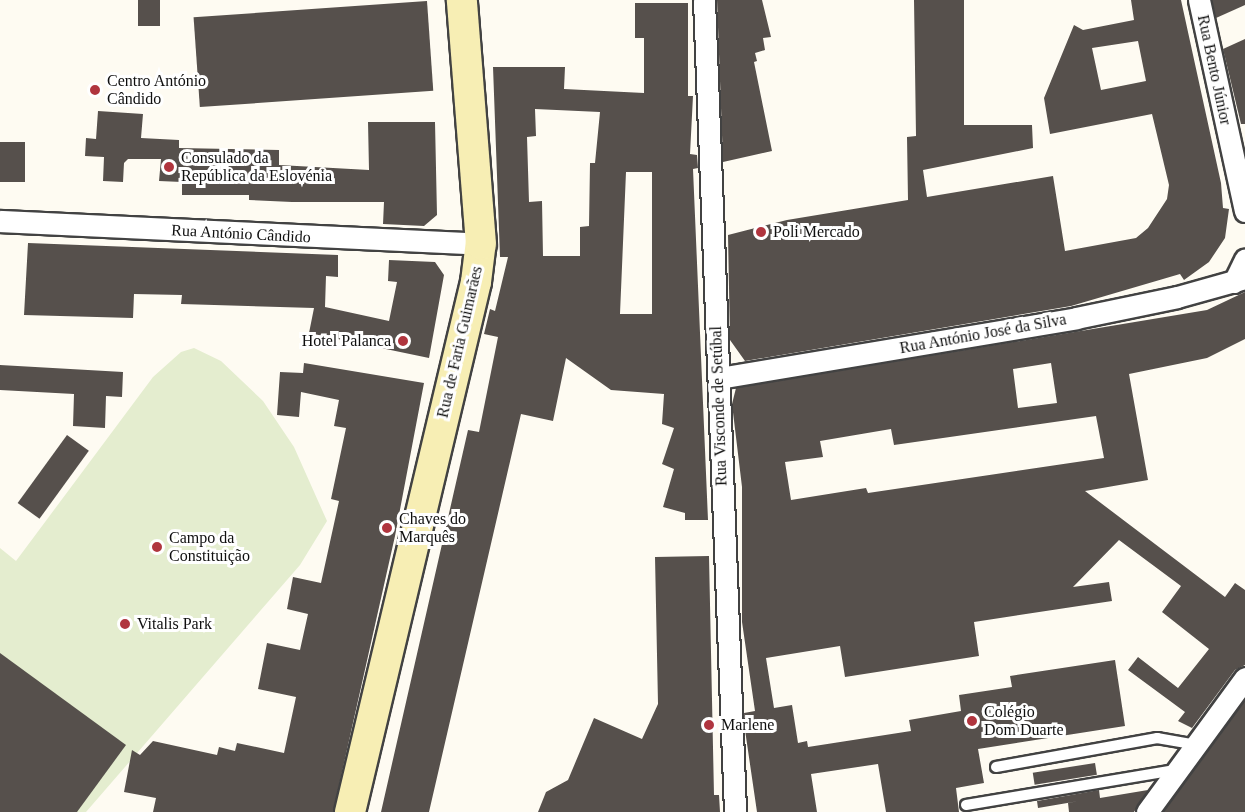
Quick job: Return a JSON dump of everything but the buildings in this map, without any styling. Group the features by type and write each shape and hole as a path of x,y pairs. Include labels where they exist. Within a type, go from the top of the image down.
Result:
{"main road":[{"name":"Rua de Faria Guimarães","path":"350,812 476,282 482,244 462,0"},
{"path":"368,812 424,569 414,538"}],"street":[{"name":"Rua Visconde de Setúbal","path":"704,0 735,812"},
{"name":"Rua Bento Júnior","path":"1199,0 1245,211"},
{"name":"Rua António Cândido","path":"0,221 482,244"},
{"path":"1240,280 1245,259"},
{"name":"Rua António José da Silva","path":"719,378 1076,318 1240,280"},
{"path":"1147,812 1245,678"}],"lane":[{"path":"996,767 1157,738 1196,745"},
{"path":"966,806 1178,770"}],"green space":[{"name":"Campo da Constituição","path":"194,348 221,361 263,401 294,447 327,521 300,565 86,812 0,812 0,548 16,561 153,377 181,352"}],"place":[{"name":"Centro António Cândido","path":"95,90"},
{"name":"Consulado da República da Eslovénia","path":"169,167"},
{"name":"Poli Mercado","path":"761,232"},
{"name":"Hotel Palanca","path":"403,341"},
{"name":"Chaves do Marquês","path":"387,528"},
{"name":"Campo da Constituição","path":"157,547"},
{"name":"Vitalis Park","path":"125,624"},
{"name":"Colégio Dom Duarte","path":"972,721"},
{"name":"Marlene","path":"709,725"}]}
